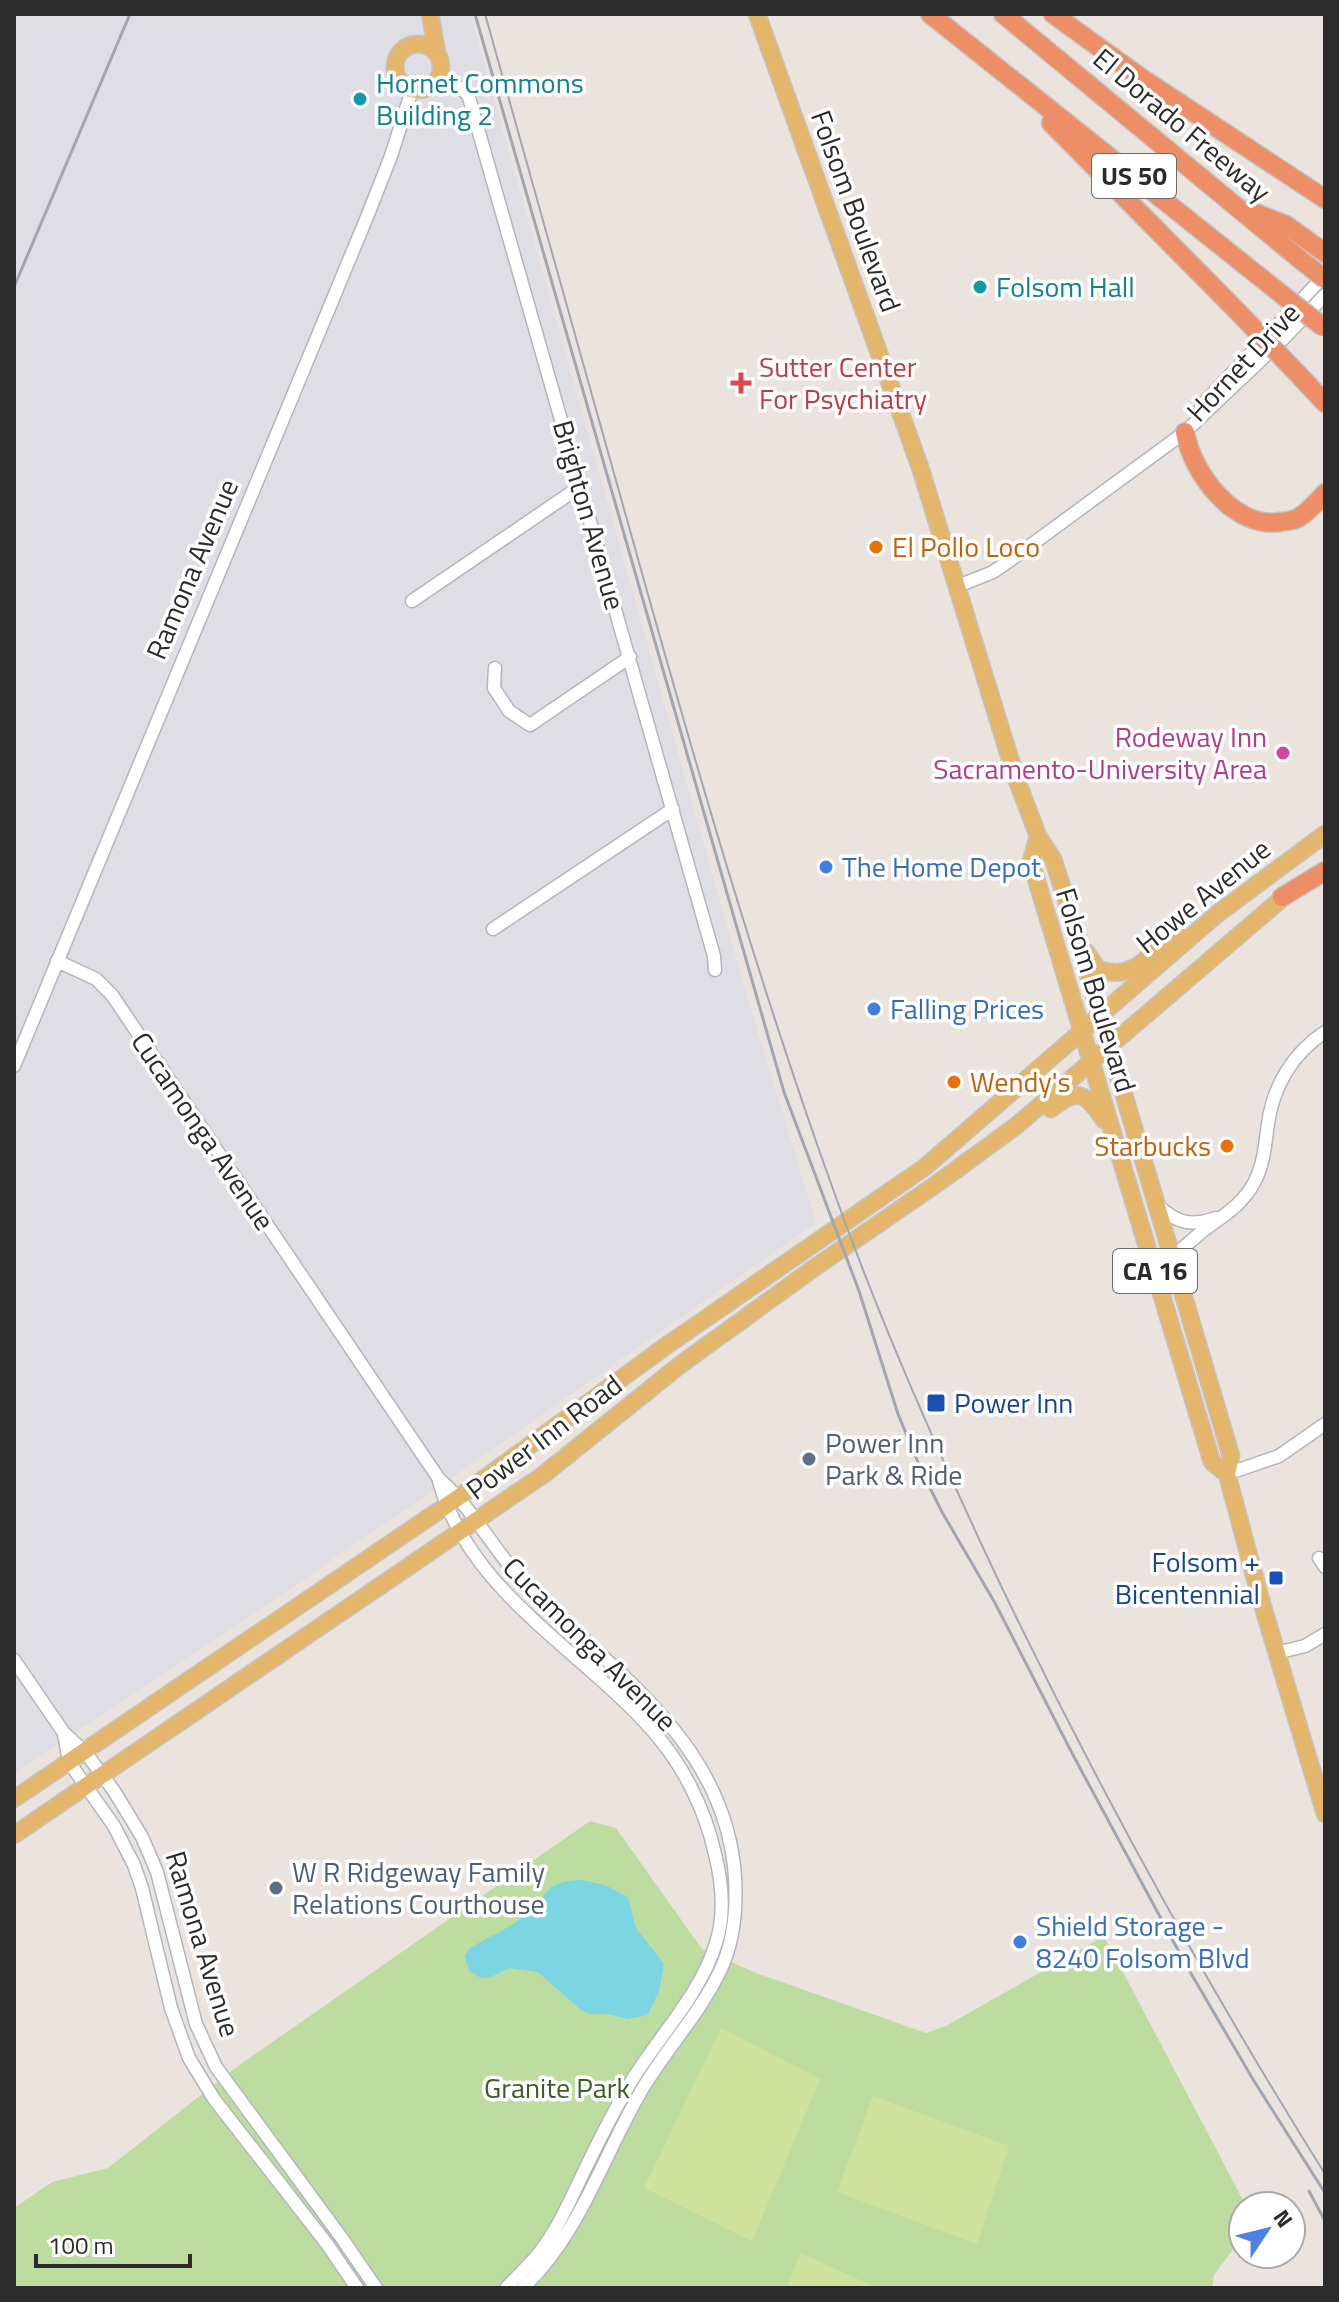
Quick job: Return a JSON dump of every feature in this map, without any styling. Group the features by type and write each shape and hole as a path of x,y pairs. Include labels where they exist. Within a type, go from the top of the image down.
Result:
{"highway":[{"name":"US 50","path":"930,14 1324,328"},
{"name":"El Dorado Freeway","path":"1003,14 1325,277"},
{"path":"1053,14 1140,77 1325,199"},
{"path":"992,64 1325,403"},
{"path":"1300,183 1325,188"},
{"path":"1234,205 1286,225 1321,250"},
{"path":"1304,380 1325,411"},
{"path":"1185,432 1189,453 1211,486 1227,504 1247,518 1271,523 1296,520 1325,493"},
{"path":"1282,897 1325,868"}],"main road":[{"path":"421,14 421,25 412,45 398,56 395,71 402,84 412,90 431,87 441,75 430,14"},
{"name":"Folsom Boulevard","path":"757,14 904,418 1000,731 1038,836 1053,859 1231,1456 1227,1474 1276,1653 1325,1814"},
{"path":"412,45 424,45 437,53"},
{"name":"Howe Avenue","path":"1081,1033 1189,939 1274,870 1325,834"},
{"name":"Folsom Boulevard","path":"1038,836 1031,862 1081,1033 1212,1462 1227,1474"},
{"name":"Howe Avenue","path":"1091,1062 1282,897"},
{"path":"1077,938 1098,969 1120,974 1130,971 1171,936 1189,939"},
{"name":"Power Inn Road","path":"14,1799 453,1501 666,1346 925,1167 1081,1033"},
{"name":"Power Inn Road","path":"14,1835 462,1531 585,1443 680,1365 1016,1126 1091,1062"},
{"path":"1016,1126 1027,1128 1065,1097 1077,1095 1089,1099 1112,1132"}],"street":[{"name":"Brighton Avenue","path":"441,75 468,94 673,809 714,956 715,970"},
{"name":"Ramona Avenue","path":"14,1066 367,217 412,90"},
{"name":"Hornet Drive","path":"1160,449 1325,277"},
{"name":"Hornet Drive","path":"958,586 993,572 1019,555 1185,432 1325,295"},
{"path":"412,601 581,486"},
{"path":"495,668 494,688 509,711 530,725 630,657"},
{"path":"493,929 673,809"},
{"name":"Cucamonga Avenue","path":"57,961 96,979 112,995 439,1479 453,1501 462,1531 487,1569 516,1603 639,1716 660,1740 683,1773 712,1841 722,1889 717,1942 703,1973 634,2077 541,2251 506,2288"},
{"path":"1171,1258 1227,1214 1248,1192 1265,1152 1272,1103 1281,1080 1300,1053 1325,1032"},
{"path":"1156,1203 1166,1213 1188,1224 1227,1214"},
{"path":"1227,1474 1279,1456 1325,1424"},
{"name":"Cucamonga Avenue","path":"453,1501 476,1521 530,1589 651,1702 682,1737 718,1804 728,1838 735,1887 734,1923 720,1971 644,2087 567,2236 550,2260 523,2288"},
{"path":"1276,1653 1305,1646 1325,1634"},
{"name":"Ramona Avenue","path":"14,1660 64,1733 85,1752 129,1814 157,1872 189,2002 216,2067 376,2288"},
{"name":"Ramona Avenue","path":"64,1733 69,1762 114,1826 134,1865 171,2008 189,2058 214,2099 327,2244 357,2288"}],"shaded area":[{"path":"14,14 470,14 743,983 816,1223 453,1477 14,1773"}],"green space":[{"name":"Granite Park","path":"590,1821 616,1828 702,1949 756,1973 926,2033 946,2026 1104,1936 1238,2190 1227,2190 1227,2258 1214,2275 1212,2288 14,2288 14,2208 52,2182 108,2168 238,2066"},
{"path":"721,2028 820,2079 752,2241 644,2188"},
{"path":"873,2096 1009,2146 977,2244 837,2192"},
{"path":"800,2253 871,2285 870,2288 787,2288"}],"water":[{"path":"582,1880 605,1885 628,1897 636,1928 664,1964 659,1992 647,2015 628,2019 591,2014 581,2010 538,1972 509,1968 489,1978 481,1978 469,1971 465,1956 469,1949 525,1916 553,1887"}],"tram line":[{"path":"485,14 709,806 783,1045 855,1250 951,1479 1069,1724 1192,1952 1325,2174"}],"railway":[{"path":"14,287 130,14"},
{"path":"475,14 784,1092 859,1291 898,1414 942,1512 995,1603 1186,1965 1325,2193"},
{"path":"1309,2191 1325,2221"}],"place":[{"name":"Hornet Commons Building 2","path":"360,99"},
{"name":"Folsom Hall","path":"980,287"},
{"name":"Sutter Center For Psychiatry","path":"741,383"},
{"name":"El Pollo Loco","path":"876,547"},
{"name":"Rodeway Inn Sacramento-University Area","path":"1283,753"},
{"name":"The Home Depot","path":"826,867"},
{"name":"Falling Prices","path":"874,1009"},
{"name":"Wendy's","path":"954,1082"},
{"name":"Starbucks","path":"1227,1146"},
{"name":"Power Inn","path":"936,1403"},
{"name":"Power Inn Park & Ride","path":"809,1459"},
{"name":"Folsom + Bicentennial","path":"1276,1578"},
{"name":"W R Ridgeway Family Relations Courthouse","path":"276,1888"},
{"name":"Shield Storage - 8240 Folsom Blvd","path":"1020,1942"}]}
